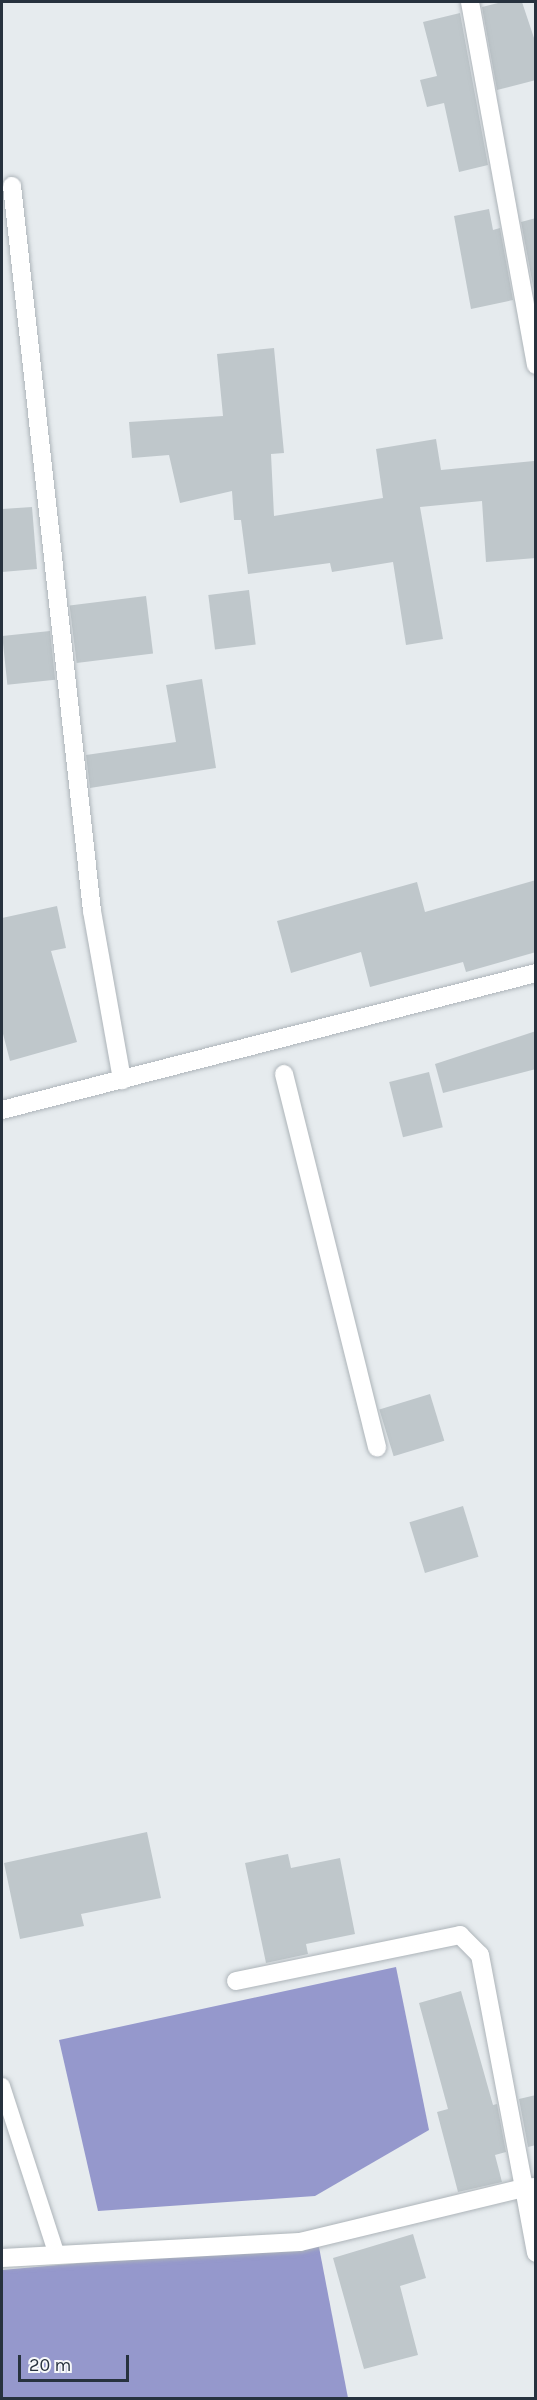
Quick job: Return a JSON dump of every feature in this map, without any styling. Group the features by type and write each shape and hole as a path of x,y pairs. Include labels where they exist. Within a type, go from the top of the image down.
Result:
{"street":[{"path":"470,2 536,365"},
{"path":"12,186 92,911 122,1080"},
{"path":"2,1110 536,973"},
{"path":"284,1074 377,1448"},
{"path":"236,1981 460,1935 480,1955 488,1984 530,2188 536,2253"},
{"path":"2,2258 300,2242 530,2188"}],"lane":[{"path":"2,2086 57,2255"}],"water":[{"path":"396,1967 429,2130 315,2196 98,2211 59,2040"},
{"path":"318,2242 348,2398 2,2398 2,2270"}],"building":[{"path":"502,2 522,2 536,44 536,80 497,90 482,7"},
{"path":"460,13 488,165 459,172 444,103 427,107 420,80 437,76 423,22"},
{"path":"489,209 493,230 500,228 513,300 471,309 454,216"},
{"path":"536,218 536,296 535,296 521,222"},
{"path":"274,348 284,453 271,454 274,516 383,498 376,449 436,439 441,470 534,461 536,558 486,562 482,501 420,507 443,639 406,645 393,562 332,572 330,563 248,574 241,520 234,520 232,491 180,503 169,455 132,458 129,422 223,416 217,354"},
{"path":"32,507 37,569 2,572 2,509"},
{"path":"249,590 256,645 215,650 208,595"},
{"path":"146,596 153,654 77,663 70,605"},
{"path":"50,631 55,680 7,685 2,636"},
{"path":"202,679 216,768 90,788 86,755 176,742 166,685"},
{"path":"536,880 536,952 466,972 463,962 370,987 361,952 291,973 277,921 417,882 425,912"},
{"path":"57,906 66,948 51,951 77,1042 10,1061 2,1030 2,918"},
{"path":"536,1031 536,1069 443,1093 435,1064"},
{"path":"429,1072 443,1127 403,1137 389,1082"},
{"path":"430,1394 444,1441 394,1456 379,1409"},
{"path":"463,1506 478,1557 425,1573 409,1522"},
{"path":"147,1832 161,1898 81,1914 84,1926 20,1939 4,1863"},
{"path":"288,1854 291,1868 340,1858 355,1934 306,1944 308,1954 266,1963 245,1863"},
{"path":"461,1991 493,2105 497,2104 506,2152 495,2155 502,2182 458,2192 437,2112 448,2109 419,2003"},
{"path":"536,2095 536,2145 528,2147 519,2099"},
{"path":"413,2234 426,2278 400,2286 418,2355 364,2369 333,2258"}]}
